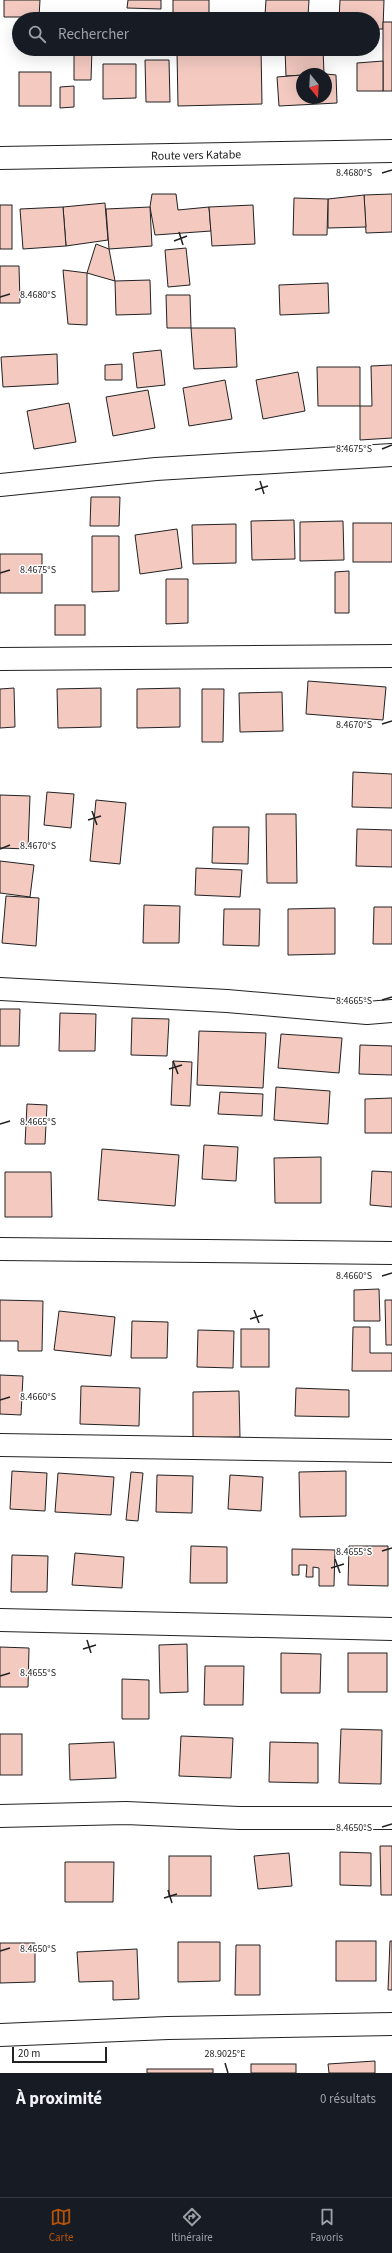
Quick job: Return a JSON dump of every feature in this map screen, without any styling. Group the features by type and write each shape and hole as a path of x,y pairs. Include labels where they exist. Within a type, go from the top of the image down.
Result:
{"street":[{"name":"Route vers Katabe","path":"0,158 392,151"},
{"path":"0,485 156,469 392,455"},
{"path":"0,659 392,656"},
{"path":"0,989 227,1001 367,1013 392,1011"},
{"path":"0,1249 392,1253"},
{"path":"0,1445 392,1451"},
{"path":"0,1620 392,1629"},
{"path":"0,1816 126,1813 239,1818 392,1818"},
{"path":"0,2035 168,2028 392,2024"}],"building":[{"path":"4,0 40,0 39,12 12,12 12,17 4,17"},
{"path":"128,0 161,0 161,9 127,8"},
{"path":"173,0 209,0 209,12 173,12"},
{"path":"266,0 309,0 308,12 265,12"},
{"path":"340,0 384,0 383,29 380,29 380,12 339,12"},
{"path":"383,22 392,22 392,91 383,91"},
{"path":"74,56 92,56 91,80 74,80"},
{"path":"177,56 261,56 262,104 178,106"},
{"path":"285,56 323,56 324,68 296,68 296,75 286,76"},
{"path":"145,60 169,60 170,102 146,102"},
{"path":"383,61 383,91 357,91 357,63"},
{"path":"103,64 136,64 136,98 103,99"},
{"path":"19,72 51,72 51,106 19,106"},
{"path":"296,75 296,104 318,104 279,106 277,77"},
{"path":"332,75 336,75 337,103 332,103"},
{"path":"74,86 74,107 60,108 60,87"},
{"path":"152,194 176,194 178,210 209,207 211,231 155,235 150,207"},
{"path":"392,194 392,232 366,233 364,195"},
{"path":"364,195 366,227 328,228 328,199"},
{"path":"294,198 328,199 327,235 293,235"},
{"path":"105,203 108,240 66,246 63,207"},
{"path":"0,205 12,205 12,249 0,249"},
{"path":"253,205 255,244 212,246 209,207"},
{"path":"63,207 66,246 23,249 20,209"},
{"path":"150,207 152,246 109,249 106,209"},
{"path":"96,244 109,249 115,281 87,273"},
{"path":"186,248 190,285 168,287 165,250"},
{"path":"0,266 19,266 20,303 0,303"},
{"path":"63,270 87,273 87,325 68,324"},
{"path":"150,280 151,314 116,315 115,281"},
{"path":"328,283 329,313 280,315 279,285"},
{"path":"166,295 190,295 191,328 167,328"},
{"path":"191,328 235,328 237,367 194,369"},
{"path":"161,350 165,385 137,388 133,353"},
{"path":"57,354 58,384 3,387 1,357"},
{"path":"122,364 122,380 105,380 105,365"},
{"path":"392,365 392,438 360,440 360,406 372,406 371,366"},
{"path":"317,367 360,367 360,406 318,406"},
{"path":"298,372 305,411 263,419 256,380"},
{"path":"225,380 232,419 189,426 183,388"},
{"path":"148,390 155,428 113,436 106,397"},
{"path":"69,403 76,442 34,449 27,411"},
{"path":"91,497 120,497 119,526 90,526"},
{"path":"294,520 295,559 252,560 251,521"},
{"path":"343,521 344,560 300,561 300,522"},
{"path":"353,523 392,523 392,562 353,562"},
{"path":"236,524 236,563 193,564 192,525"},
{"path":"177,529 182,568 140,574 135,535"},
{"path":"92,536 119,536 119,591 92,592"},
{"path":"0,554 42,554 42,593 0,593"},
{"path":"349,571 349,613 335,613 335,572"},
{"path":"166,579 188,579 188,623 166,624"},
{"path":"55,605 85,605 85,635 55,635"},
{"path":"308,681 386,687 383,720 306,714"},
{"path":"14,688 15,727 0,728 0,689"},
{"path":"101,688 101,727 58,728 57,689"},
{"path":"180,688 180,727 137,728 137,689"},
{"path":"202,689 224,689 223,742 202,742"},
{"path":"282,692 283,731 240,732 239,693"},
{"path":"353,772 392,774 392,808 352,807"},
{"path":"47,792 74,794 71,828 44,825"},
{"path":"0,795 30,796 28,849 0,848"},
{"path":"96,800 126,803 120,864 90,861"},
{"path":"266,814 296,814 297,883 267,883"},
{"path":"213,827 249,827 248,864 212,863"},
{"path":"357,829 392,830 392,867 356,866"},
{"path":"0,861 34,865 30,897 0,893"},
{"path":"196,868 242,870 240,897 195,895"},
{"path":"6,896 39,898 36,946 2,943"},
{"path":"144,905 180,906 179,943 143,943"},
{"path":"374,907 392,907 392,944 373,944"},
{"path":"335,908 335,954 288,955 288,909"},
{"path":"224,909 260,909 259,946 223,945"},
{"path":"0,1009 20,1009 19,1046 0,1046"},
{"path":"60,1013 96,1014 95,1051 59,1051"},
{"path":"132,1018 169,1019 167,1056 131,1055"},
{"path":"199,1031 266,1033 263,1088 197,1085"},
{"path":"281,1034 342,1038 339,1073 278,1068"},
{"path":"360,1045 392,1046 392,1075 359,1074"},
{"path":"173,1061 192,1062 190,1106 171,1105"},
{"path":"276,1087 330,1091 328,1124 274,1120"},
{"path":"220,1092 263,1094 262,1116 218,1114"},
{"path":"392,1098 392,1133 365,1133 365,1099"},
{"path":"27,1104 47,1105 45,1144 25,1144"},
{"path":"204,1145 238,1147 236,1181 202,1179"},
{"path":"102,1149 179,1155 175,1206 98,1200"},
{"path":"321,1157 321,1203 275,1203 274,1158"},
{"path":"372,1171 392,1172 392,1207 370,1205"},
{"path":"5,1172 51,1172 52,1217 5,1217"},
{"path":"379,1289 380,1321 354,1321 354,1290"},
{"path":"0,1300 43,1301 42,1351 18,1351 18,1341 0,1341"},
{"path":"385,1300 392,1300 392,1345 386,1345"},
{"path":"59,1311 115,1317 111,1356 54,1350"},
{"path":"132,1321 168,1322 167,1358 131,1358"},
{"path":"353,1327 370,1327 370,1353 392,1353 392,1371 352,1371"},
{"path":"241,1329 269,1329 269,1367 241,1367"},
{"path":"198,1330 234,1331 233,1368 197,1367"},
{"path":"0,1375 23,1376 21,1415 0,1414"},
{"path":"81,1386 140,1388 139,1426 80,1424"},
{"path":"296,1388 349,1390 349,1417 295,1416"},
{"path":"239,1391 240,1437 193,1438 193,1392"},
{"path":"12,1471 47,1473 45,1511 10,1509"},
{"path":"346,1471 346,1516 300,1517 299,1472"},
{"path":"131,1472 143,1473 138,1521 126,1520"},
{"path":"58,1473 114,1477 111,1515 55,1512"},
{"path":"157,1475 193,1476 192,1513 156,1512"},
{"path":"230,1475 263,1477 261,1511 228,1509"},
{"path":"191,1546 227,1547 227,1583 190,1583"},
{"path":"349,1546 388,1546 388,1586 348,1585"},
{"path":"292,1549 335,1550 334,1586 319,1586 319,1568 313,1567 313,1577 306,1577 307,1565 299,1565 299,1575 292,1575"},
{"path":"75,1553 124,1557 122,1588 72,1585"},
{"path":"12,1555 48,1556 47,1592 11,1592"},
{"path":"187,1644 188,1692 160,1693 159,1645"},
{"path":"0,1647 29,1648 28,1687 0,1687"},
{"path":"281,1653 321,1654 320,1693 281,1693"},
{"path":"348,1653 387,1653 387,1692 348,1692"},
{"path":"205,1666 244,1666 243,1705 204,1705"},
{"path":"122,1679 149,1680 149,1719 122,1719"},
{"path":"341,1729 382,1730 381,1784 339,1783"},
{"path":"0,1734 22,1734 22,1775 0,1775"},
{"path":"181,1736 233,1738 231,1778 179,1776"},
{"path":"114,1742 116,1778 70,1780 69,1744"},
{"path":"270,1742 318,1743 318,1783 269,1782"},
{"path":"380,1846 392,1846 392,1895 381,1895"},
{"path":"340,1852 371,1853 371,1886 340,1885"},
{"path":"289,1853 292,1886 258,1889 254,1856"},
{"path":"169,1856 211,1856 211,1896 169,1896"},
{"path":"65,1862 114,1862 113,1902 65,1902"},
{"path":"336,1941 376,1941 376,1981 336,1981"},
{"path":"390,1941 392,1941 392,1990 388,1990"},
{"path":"178,1942 220,1942 220,1981 178,1982"},
{"path":"0,1943 35,1943 35,1982 0,1983"},
{"path":"236,1945 260,1945 260,1995 235,1995"},
{"path":"137,1949 139,1999 113,2000 113,1981 79,1982 77,1952"},
{"path":"375,2061 375,2073 329,2073 328,2064"},
{"path":"251,2064 296,2064 296,2073 251,2073"},
{"path":"147,2069 213,2069 213,2073 147,2073"}]}
